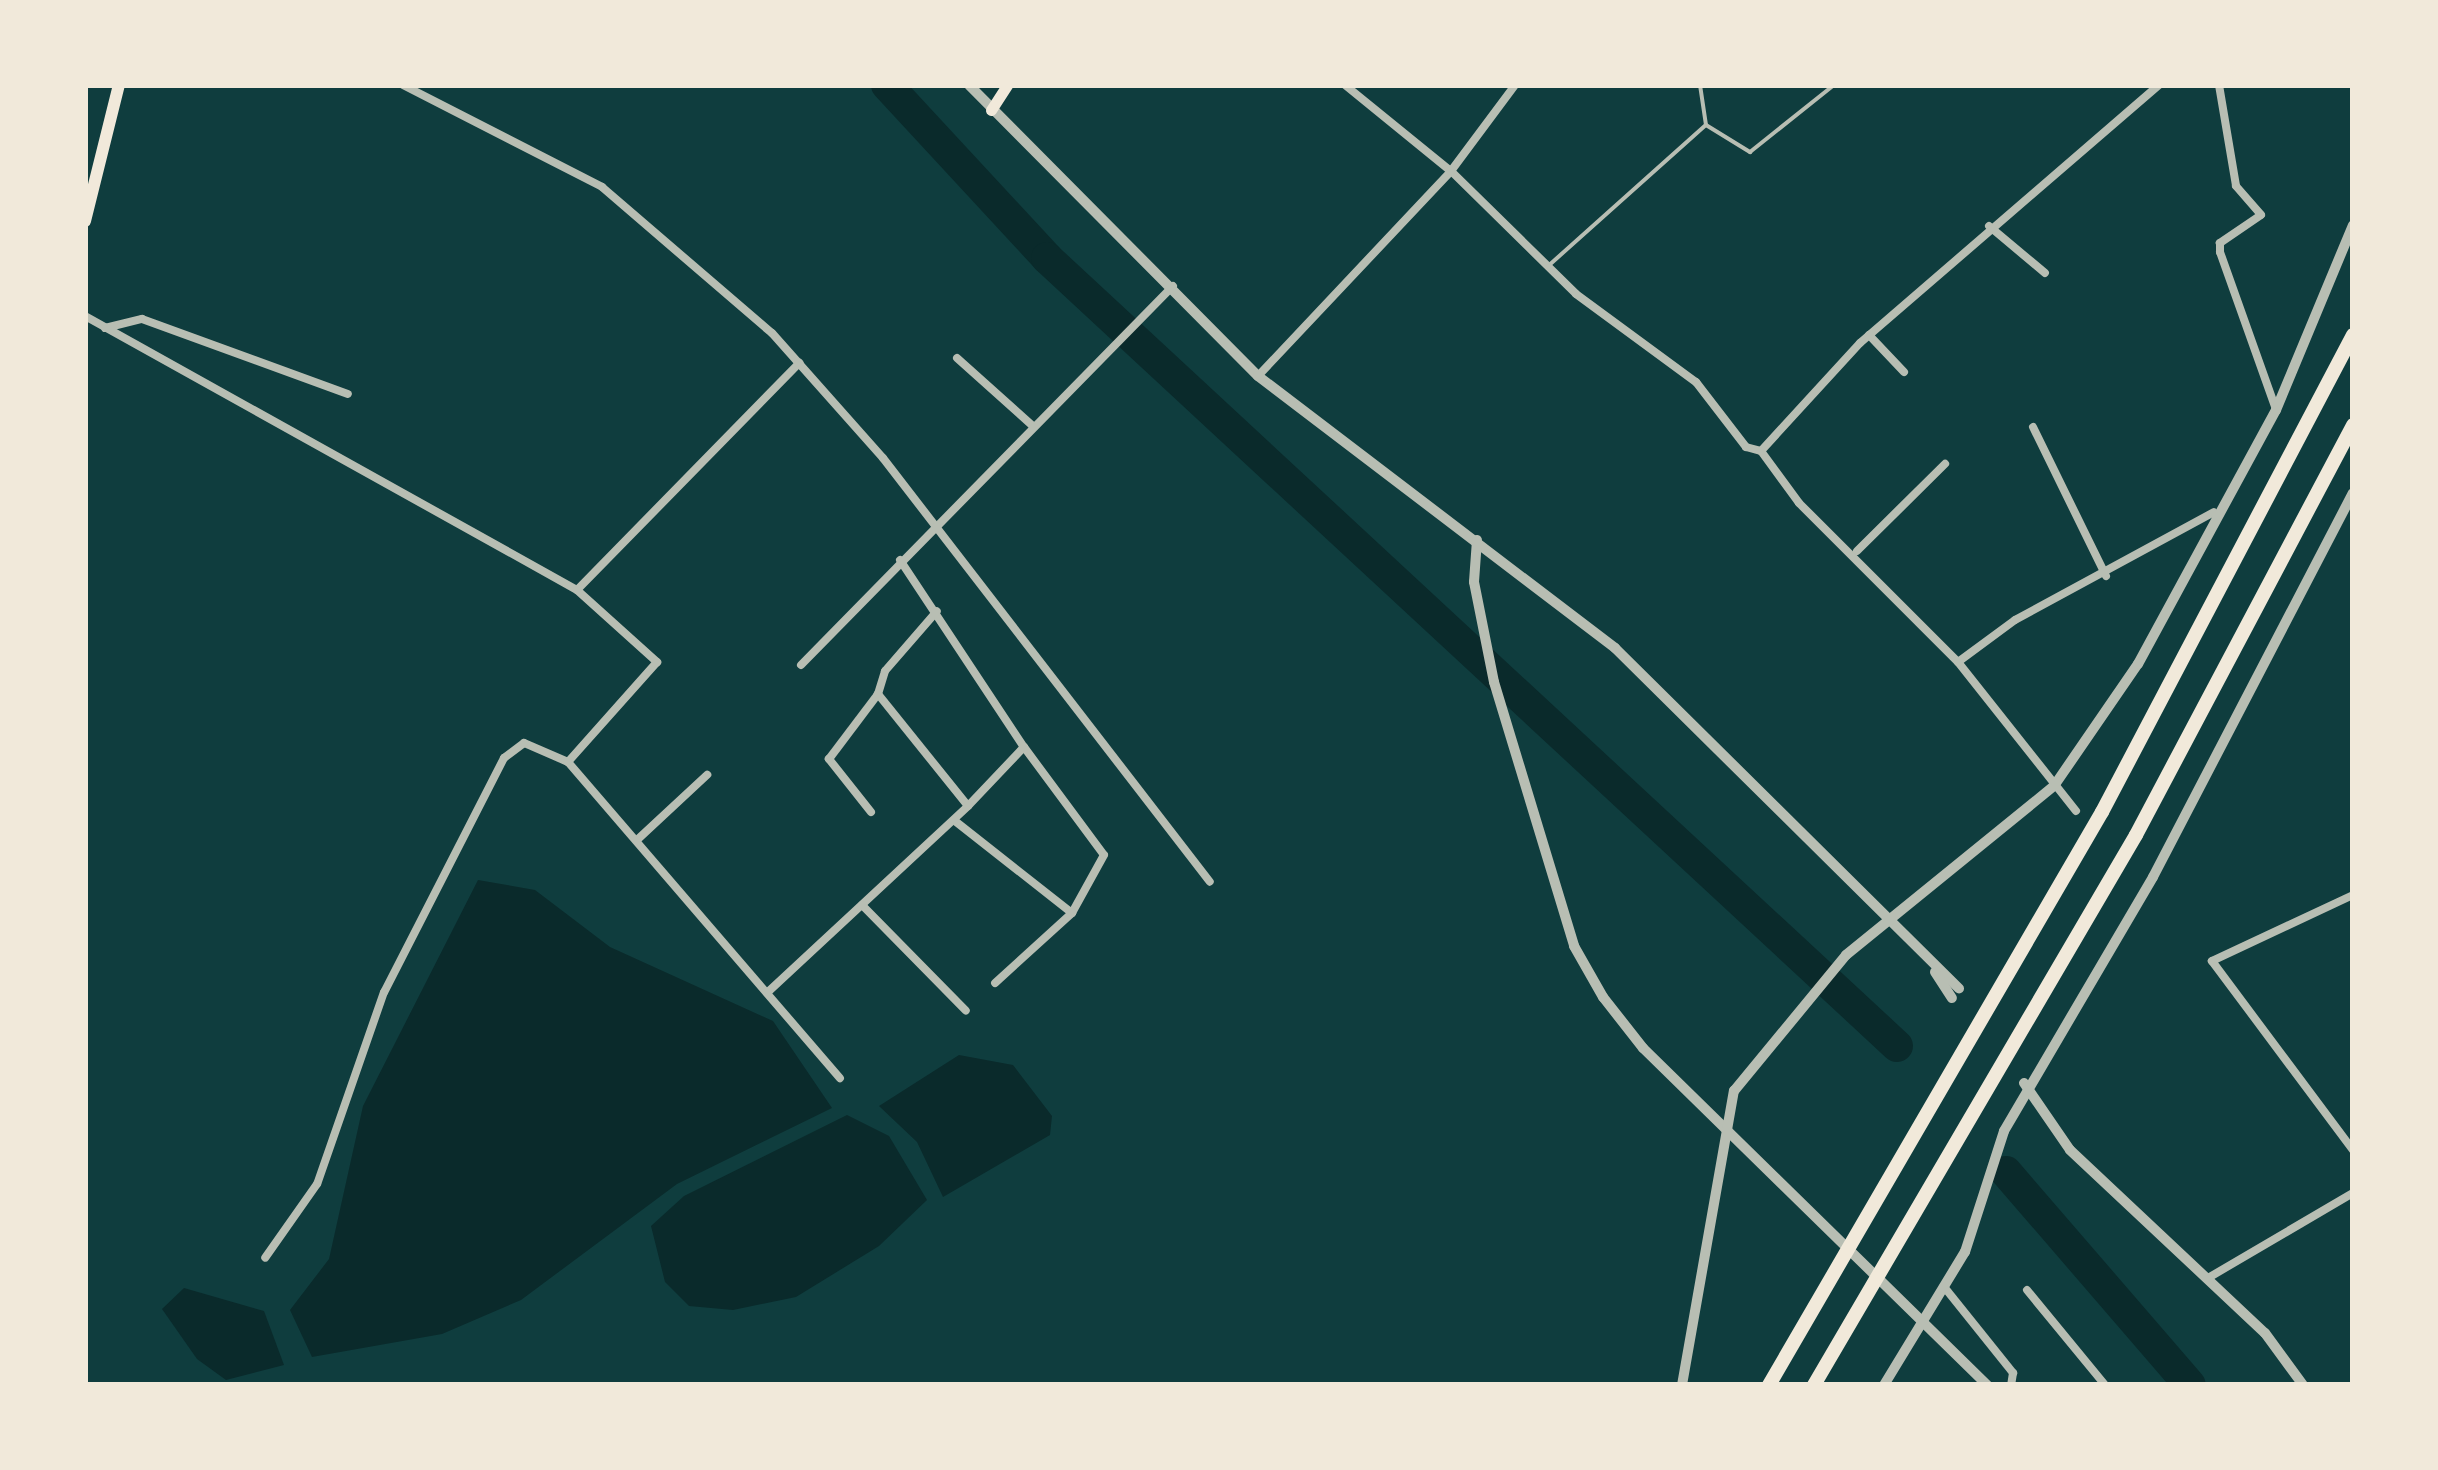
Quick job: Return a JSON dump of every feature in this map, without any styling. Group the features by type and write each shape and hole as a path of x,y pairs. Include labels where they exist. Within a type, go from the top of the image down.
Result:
{"highway":[{"path":"85,221 119,85"},
{"path":"1769,1385 2102,812 2353,336"},
{"path":"1814,1385 2136,835 2353,425"}],"main road":[{"path":"991,110 1006,85"}],"street":[{"path":"403,85 602,187 799,363 933,524 1210,882"},
{"path":"969,85 1173,286 1258,376 1477,540 1742,764 1956,993"},
{"path":"1345,85 1451,171 1547,267 1696,382 1746,447 1761,451 1799,503 1857,551 1958,662 2076,811"},
{"path":"1258,376 1451,171 1515,85"},
{"path":"1761,451 1870,335 1989,226 2159,85"},
{"path":"2219,85 2236,186 2260,215 2220,243 2220,252 2276,410"},
{"path":"1682,1385 1734,1091 1813,990 1846,955 2054,786 2138,664 2214,512 2276,410 2353,225"},
{"path":"1989,226 2045,274"},
{"path":"801,665 933,524 1102,362 1173,286"},
{"path":"85,316 577,590 657,662 568,762"},
{"path":"105,328 142,319 348,394"},
{"path":"1870,335 1904,372"},
{"path":"957,358 1034,427"},
{"path":"577,590 799,363"},
{"path":"2033,427 2106,576"},
{"path":"1857,551 1945,464"},
{"path":"1884,1385 1945,1288 2004,1131 2032,1092 2353,493"},
{"path":"1958,662 2014,620 2106,576 2214,512"},
{"path":"1477,540 1480,618 1489,660 1574,946 1642,1048 1987,1385"},
{"path":"900,560 1024,747 1104,855 1072,913 995,983"},
{"path":"871,812 829,760 878,694 884,671 937,611"},
{"path":"878,694 968,806"},
{"path":"264,1258 317,1184 384,992 504,758 524,743 568,762 840,1078"},
{"path":"769,991 954,820 1024,747"},
{"path":"636,840 707,775"},
{"path":"954,820 1072,913"},
{"path":"2353,896 2212,962 2353,1150"},
{"path":"862,906 966,1011"},
{"path":"2027,1078 2070,1150 2208,1278 2303,1385"},
{"path":"2208,1278 2353,1193"},
{"path":"1945,1288 2012,1373 2011,1385"},
{"path":"2026,1290 2106,1385"}],"lane":[{"path":"1700,85 1706,125 1750,152 1834,85"},
{"path":"1547,267 1706,125"}],"water":[{"path":"478,880 535,890 610,947 773,1021 832,1108 677,1184 521,1300 442,1334 312,1357 290,1310 329,1259 363,1106"},
{"path":"959,1055 1013,1065 1052,1116 1050,1135 943,1197 917,1142 879,1106"},
{"path":"847,1115 889,1136 927,1200 879,1246 796,1297 733,1310 689,1306 665,1282 651,1226 684,1196"},
{"path":"184,1288 264,1311 284,1365 226,1380 197,1359 162,1309"}],"waterway":[{"path":"887,85 1047,258 1897,1046"},
{"path":"2006,1172 2190,1385"}]}
